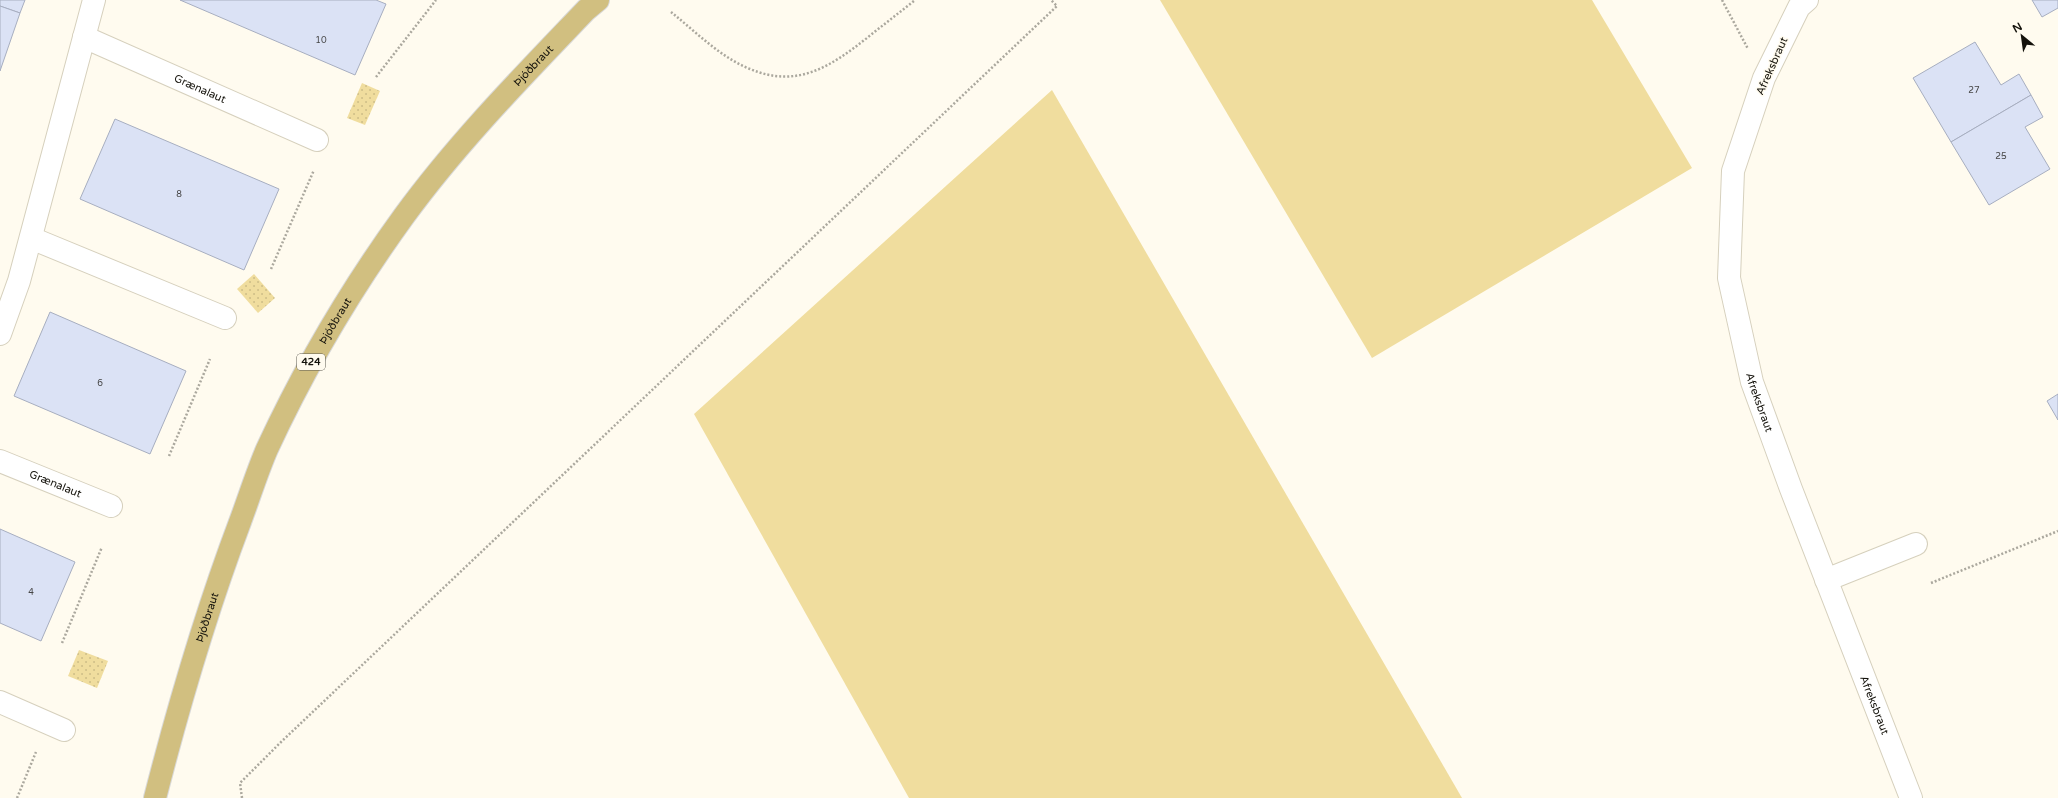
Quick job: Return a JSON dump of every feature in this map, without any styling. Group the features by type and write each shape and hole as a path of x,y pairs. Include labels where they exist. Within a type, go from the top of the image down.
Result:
{"main road":[{"name":"Þjóðbraut","path":"155,798 177,711 216,584 267,450 305,373 353,290 405,215 459,147 510,89 586,10 598,0"}],"street":[{"path":"0,334 19,281 94,0"},
{"name":"Afreksbraut","path":"1807,0 1799,7 1764,78 1733,171 1729,278 1752,382 1826,580 1911,798"},
{"name":"Grænalaut","path":"84,36 317,140"},
{"path":"31,238 225,318"},
{"name":"Grænalaut","path":"0,461 111,506"},
{"path":"1826,580 1916,544"},
{"path":"0,702 64,730"}],"path":[{"path":"376,76 436,0"},
{"path":"671,12 716,49 750,69 769,75 788,76 808,74 827,67 915,0"},
{"path":"242,798 240,783 280,742 1051,12 1056,6 1051,0"},
{"path":"1722,0 1764,78"},
{"path":"271,269 314,170"},
{"path":"169,456 210,359"},
{"path":"1931,582 2058,531"},
{"path":"62,643 102,547"},
{"path":"17,798 36,752"}],"shaded area":[{"path":"1160,0 1592,0 1692,168 1372,358"},
{"path":"362,83 380,91 365,125 347,118"},
{"path":"1052,90 1462,798 909,798 694,414"},
{"path":"254,274 275,298 258,313 237,289"},
{"path":"79,650 108,661 97,688 68,676"}],"building":[{"path":"0,0 25,0 20,13 0,6"},
{"path":"180,0 376,0 386,4 355,75"},
{"path":"2032,0 2058,0 2058,8 2042,17"},
{"path":"0,6 20,13 0,71"},
{"path":"1975,42 2001,85 2019,74 2031,95 1951,142 1913,78"},
{"path":"2031,95 2043,117 2025,127 2050,169 1989,205 1951,142"},
{"path":"115,119 279,189 244,270 80,199"},
{"path":"50,312 186,371 150,454 14,396"},
{"path":"2058,394 2058,420 2047,401"},
{"path":"0,529 75,562 41,641 0,623"}]}
